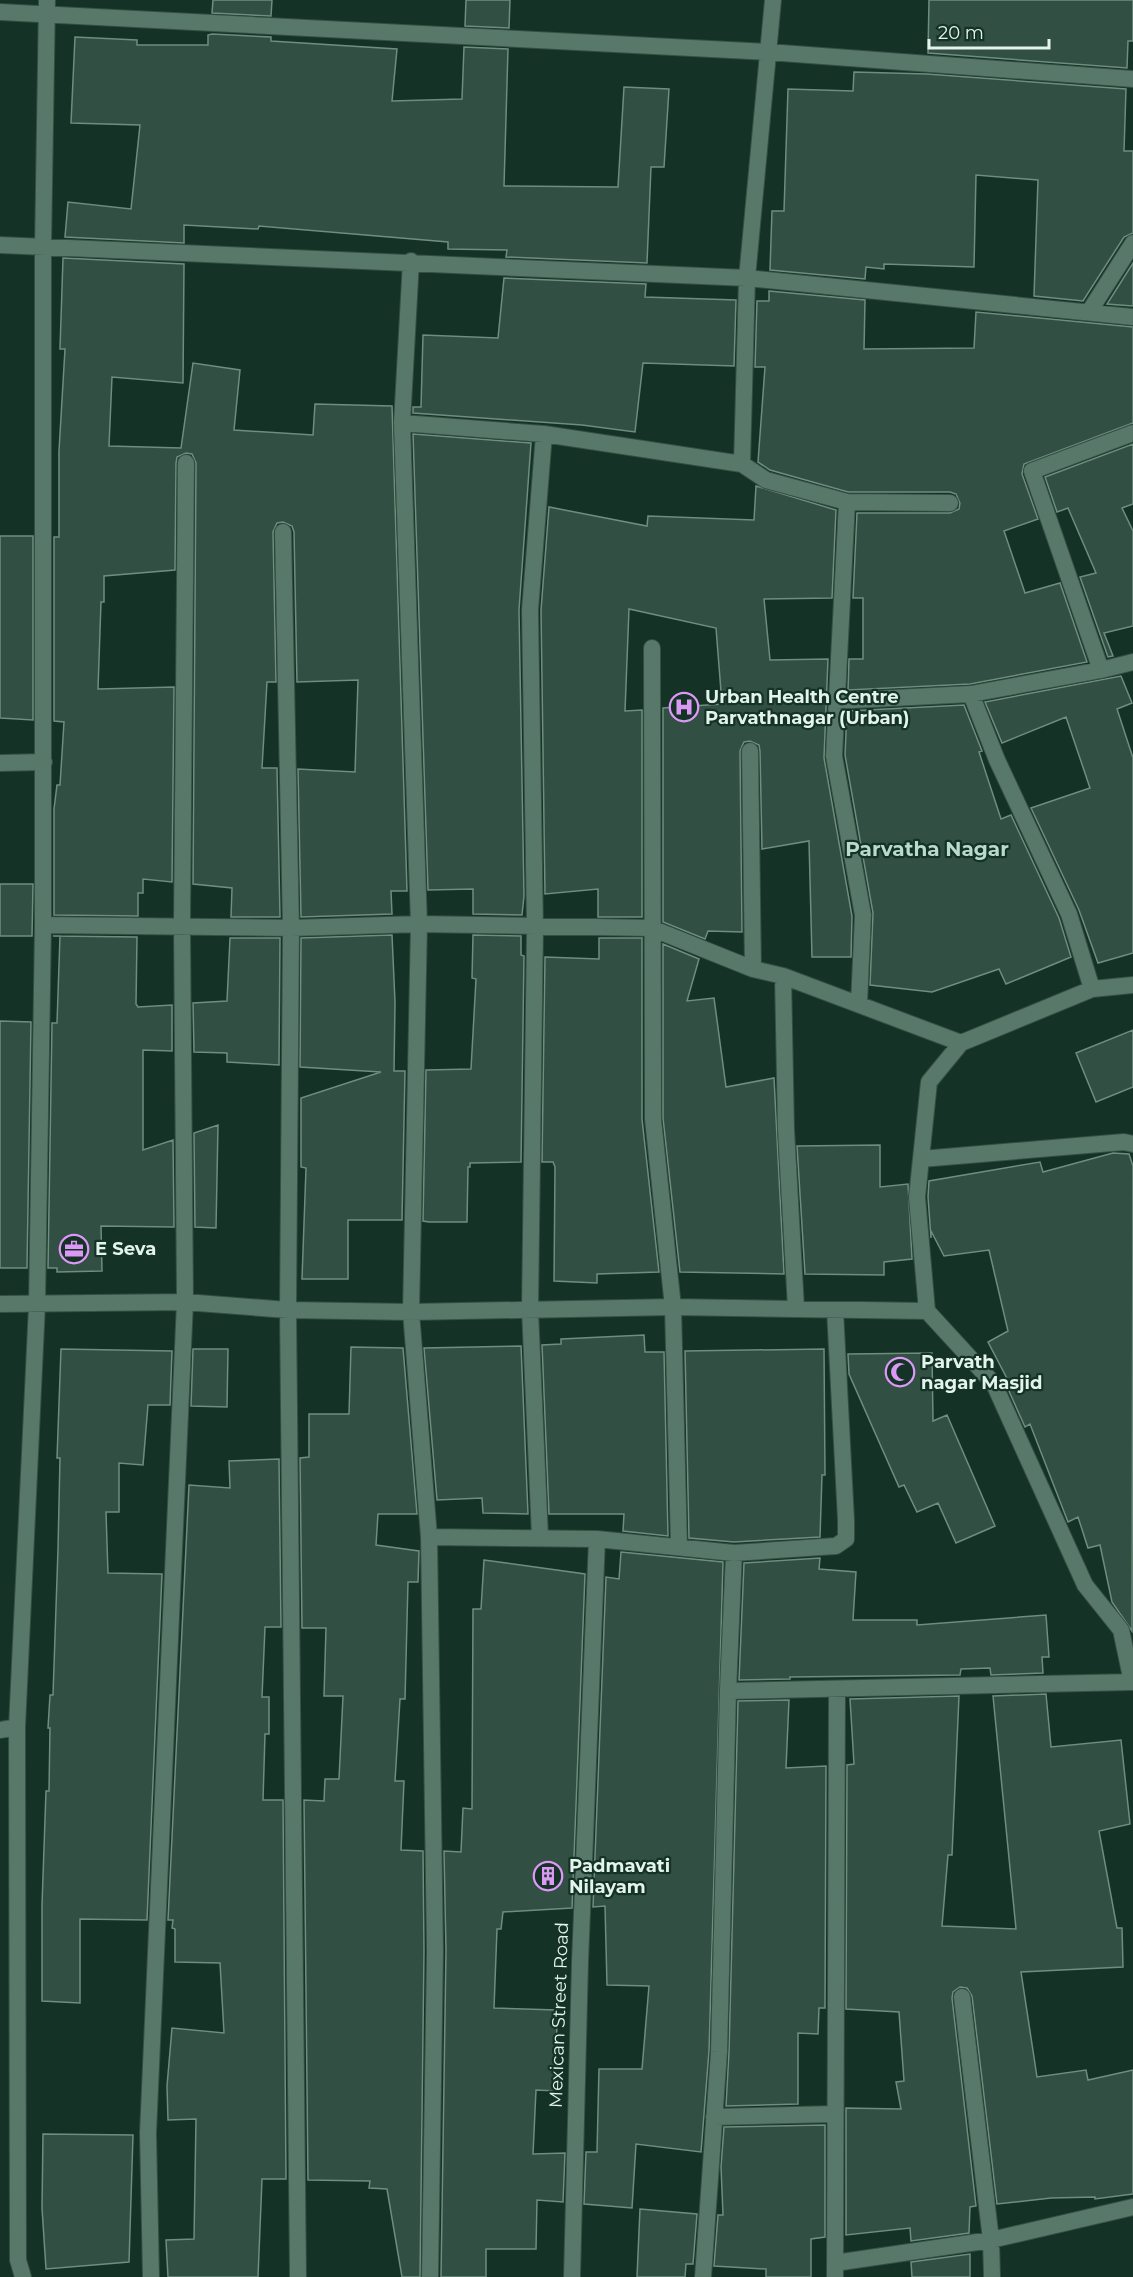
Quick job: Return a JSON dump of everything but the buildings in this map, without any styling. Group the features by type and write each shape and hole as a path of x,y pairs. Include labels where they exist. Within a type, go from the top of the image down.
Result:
{"street":[{"path":"742,464 747,278 772,0"},
{"path":"23,2277 18,2260 8,1728 37,1305 43,925 43,248 46,8"},
{"path":"0,12 46,8 768,52 1133,79"},
{"path":"1089,312 1133,243"},
{"path":"0,245 411,261 747,278 1133,317"},
{"path":"411,261 402,423 418,924 411,1312 429,1537 435,1951 430,2277"},
{"path":"402,423 544,434 742,464 766,480 847,502 950,503"},
{"path":"1101,670 1032,471 1133,433"},
{"path":"540,1537 530,1310 535,928 530,610 544,434"},
{"path":"151,2277 148,2133 185,1302 182,925 186,464"},
{"path":"847,502 835,701 834,756 863,915 859,1004"},
{"path":"283,532 291,928 288,1310 298,2277"},
{"path":"652,648 653,1119 673,1307 679,1546"},
{"path":"835,701 971,694 1133,662"},
{"path":"971,694 998,760 1069,914 1092,989"},
{"path":"750,750 753,969"},
{"path":"0,763 44,762"},
{"path":"43,925 291,928 418,924 535,928 651,928 753,969 783,976 961,1043"},
{"path":"783,976 786,1129 796,1308"},
{"path":"728,1690 1132,1682 1121,1630 1085,1585 994,1384 927,1311 917,1197 929,1082 961,1043 1092,989 1133,984"},
{"path":"921,1159 1124,1142 1133,1144"},
{"path":"0,1304 185,1302 288,1310 411,1312 673,1307 927,1311"},
{"path":"429,1537 597,1539 734,1553 827,1548 843,1543 846,1539 836,1310"},
{"name":"Mexican Street Road","path":"572,2277 580,1962 597,1539"},
{"path":"704,2277 719,2052 728,1690 734,1553"},
{"path":"837,1689 835,2270 991,2240 1133,2207"},
{"path":"962,1997 991,2240 992,2277"},
{"path":"714,2117 835,2114"}],"place":[{"name":"Urban Health Centre Parvathnagar (Urban)","path":"684,707"},
{"name":"E Seva","path":"74,1249"},
{"name":"Parvath nagar Masjid","path":"900,1372"},
{"name":"Padmavati Nilayam","path":"548,1876"}],"district":[{"name":"Parvatha Nagar","path":"927,849"}]}
